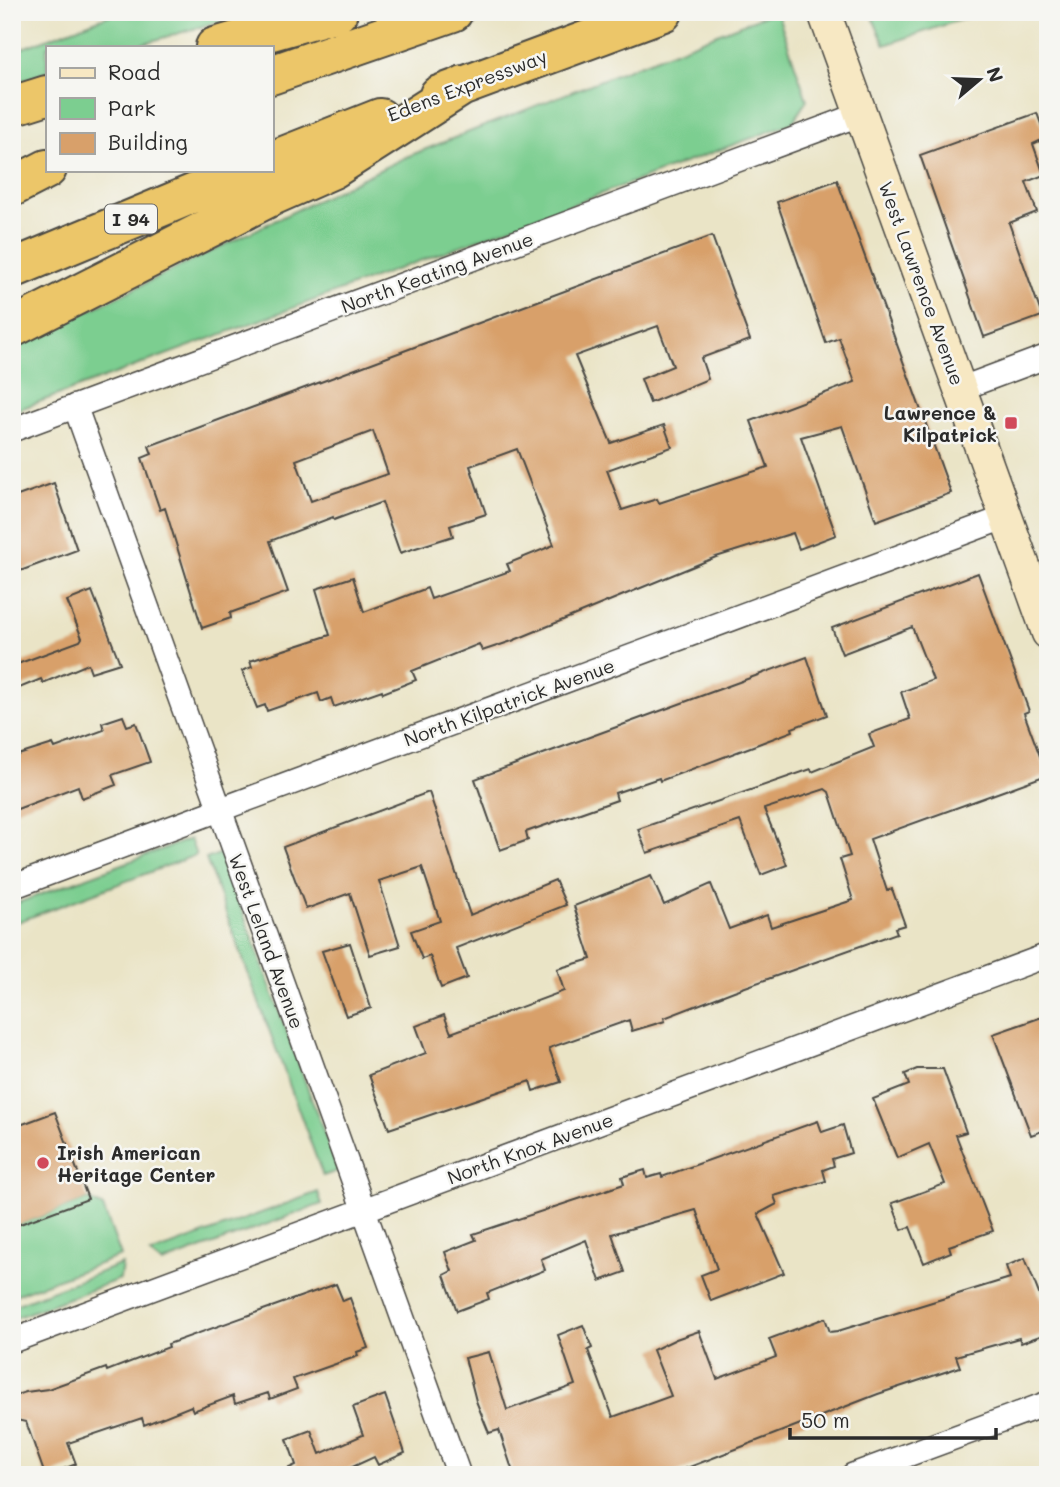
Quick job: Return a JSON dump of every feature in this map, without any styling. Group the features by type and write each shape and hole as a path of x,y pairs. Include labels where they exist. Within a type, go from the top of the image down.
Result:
{"highway":[{"path":"219,46 338,12"},
{"path":"273,74 453,12"},
{"name":"Edens Expressway","path":"273,161 464,85 663,12"},
{"path":"12,328 274,195 333,169 464,85"},
{"path":"12,106 46,95"},
{"path":"12,167 46,154"},
{"path":"12,187 46,170"},
{"name":"I 94","path":"12,269 245,172"}],"main road":[{"name":"West Lawrence Avenue","path":"824,12 1048,633"}],"street":[{"name":"North Keating Avenue","path":"12,429 861,114"},
{"path":"960,389 1048,356"},
{"name":"West Leland Avenue","path":"75,407 459,1475"},
{"name":"North Kilpatrick Avenue","path":"12,887 1006,517"},
{"name":"North Knox Avenue","path":"12,1341 1048,955"},
{"path":"853,1475 1048,1403"}],"green space":[{"path":"118,12 252,12 134,46 46,46 46,72 12,84 12,52"},
{"path":"777,12 807,100 792,123 12,412 12,348 406,157"},
{"path":"870,12 983,12 885,45"},
{"path":"190,839 196,855 12,924 12,905"},
{"path":"221,853 338,1171 323,1176 206,859"},
{"path":"318,1192 322,1204 162,1263 150,1254"},
{"path":"88,1199 103,1207 121,1256 12,1296 12,1227"},
{"path":"122,1264 120,1279 12,1319 12,1306"}],"building":[{"path":"1037,113 1046,138 1033,144 1044,175 1026,182 1037,212 1009,223 1042,316 984,337 920,155"},
{"path":"837,180 951,493 876,521 842,426 801,437 836,535 799,549 793,533 716,557 512,641 482,651 479,644 412,671 416,680 383,693 382,690 334,707 331,698 321,702 318,693 267,711 265,705 257,708 242,671 252,667 250,661 330,635 316,589 353,577 364,612 427,588 431,599 510,571 507,564 554,545 517,449 470,466 486,514 450,526 453,536 400,553 382,502 334,520 333,517 270,541 288,592 230,613 231,618 202,628 165,508 160,510 142,458 152,454 149,446 712,236 750,340 701,358 708,379 650,403 641,379 673,366 658,326 575,356 611,443 664,425 672,447 607,470 622,510 657,499 659,503 768,467 751,421 855,382 839,338 826,343 777,202","holes":["373,431 388,474 311,501 296,460"]},
{"path":"54,483 77,550 12,574 12,498"},
{"path":"978,573 1029,711 1024,713 1047,775 870,839 887,891 892,889 905,925 895,928 897,933 734,991 664,1018 665,1021 632,1031 629,1020 549,1048 561,1082 533,1091 530,1081 389,1129 369,1075 426,1053 416,1026 444,1015 451,1033 564,991 557,969 591,959 574,906 651,876 664,905 711,884 729,929 767,915 771,927 853,900 840,859 850,856 829,792 825,789 764,809 787,865 761,875 740,821 647,853 638,829 811,769 812,772 874,747 869,734 910,719 901,692 933,680 912,627 842,654 832,628"},
{"path":"92,591 120,663 91,672 88,664 43,683 41,679 12,691 12,666 80,641 82,638 67,601"},
{"path":"807,657 827,715 792,728 793,731 660,781 659,778 615,793 617,800 526,832 528,840 500,850 475,779"},
{"path":"123,716 127,726 136,723 150,762 112,775 116,785 82,798 78,786 12,811 12,757 53,744 55,748 104,730 102,723"},
{"path":"429,792 470,915 555,880 566,905 456,948 467,978 441,988 430,956 422,959 411,931 440,921 422,867 379,881 400,946 370,955 350,893 306,909 283,847"},
{"path":"350,943 371,1008 346,1016 322,951"},
{"path":"1048,1015 1048,1129 1031,1135 993,1034"},
{"path":"917,1069 943,1069 966,1132 956,1135 993,1231 949,1246 951,1252 924,1263 910,1227 902,1230 892,1203 945,1184 929,1144 897,1158 873,1099 909,1085 905,1074"},
{"name":"Irish American Heritage Center","path":"55,1112 88,1199 12,1227 12,1128"},
{"path":"818,1121 822,1132 843,1125 851,1153 832,1159 834,1166 823,1170 826,1181 774,1196 777,1204 758,1214 784,1273 711,1301 701,1275 717,1269 696,1210 612,1234 625,1272 600,1281 586,1240 541,1259 545,1270 487,1293 489,1299 457,1311 444,1275 452,1271 445,1252 476,1240 473,1234 624,1184 622,1177 645,1170 647,1178 661,1174 662,1177"},
{"path":"1025,1258 1048,1317 1048,1333 1021,1343 1019,1338 956,1356 960,1367 878,1394 669,1475 514,1475 499,1430 489,1433 476,1401 465,1358 489,1352 507,1410 575,1385 558,1335 583,1325 592,1348 588,1350 613,1417 671,1396 653,1350 676,1339 699,1331 717,1379 776,1357 769,1339 825,1318 830,1332 838,1331 1010,1278 1006,1266"},
{"path":"336,1284 343,1301 350,1298 368,1348 357,1352 358,1356 293,1379 297,1389 270,1399 268,1393 235,1404 233,1396 193,1411 191,1406 144,1425 142,1418 68,1443 76,1464 49,1475 45,1475 26,1422 12,1419 16,1395 48,1389 106,1368 107,1371 169,1347 168,1344"},
{"path":"385,1395 405,1453 378,1465 374,1457 335,1475 274,1475 296,1465 287,1439 311,1430 320,1454 363,1435 353,1407"}],"place":[{"name":"Lawrence & Kilpatrick","path":"1011,423"},
{"name":"Irish American Heritage Center","path":"43,1163"}]}
